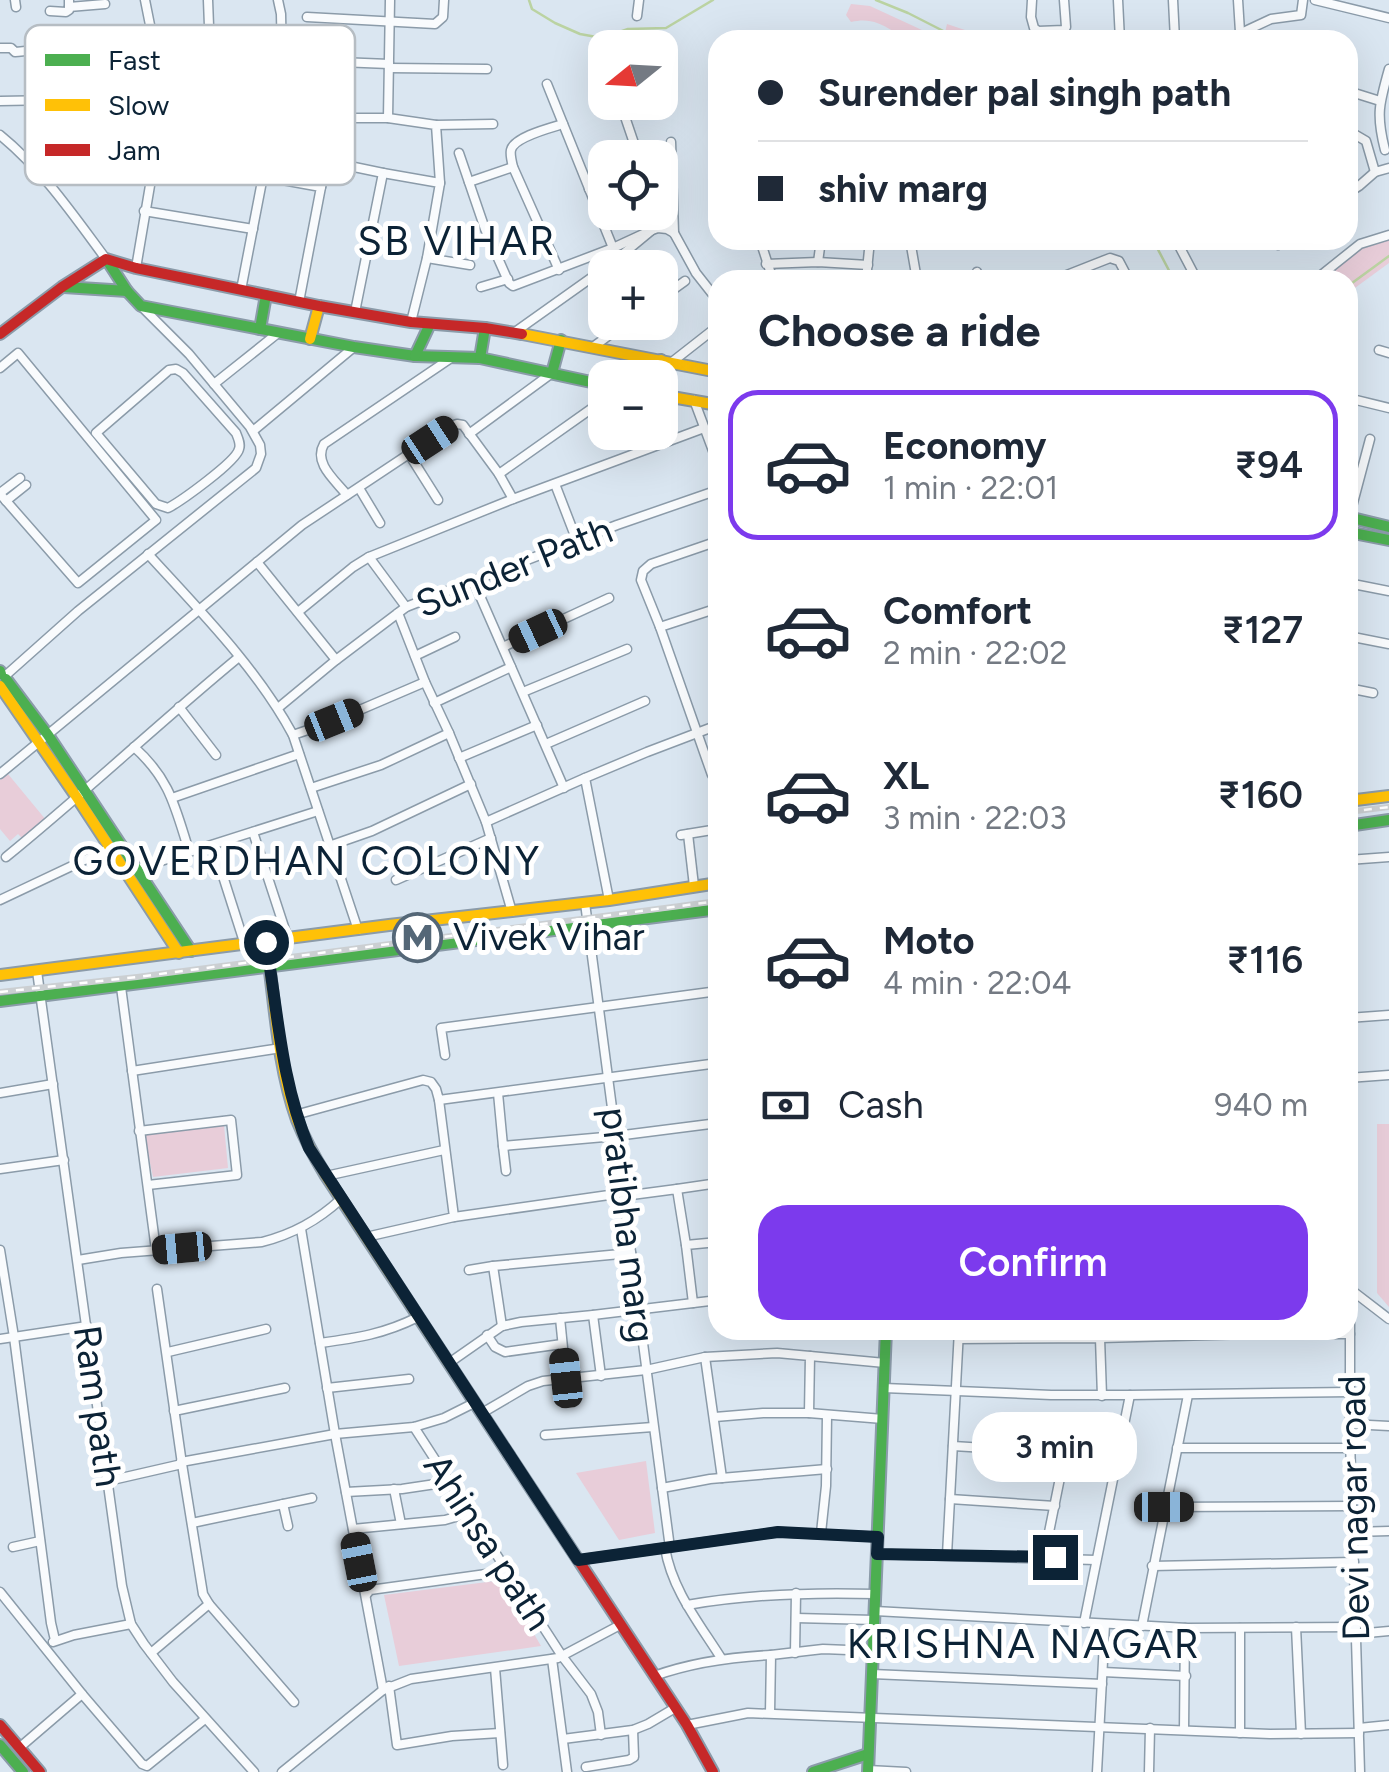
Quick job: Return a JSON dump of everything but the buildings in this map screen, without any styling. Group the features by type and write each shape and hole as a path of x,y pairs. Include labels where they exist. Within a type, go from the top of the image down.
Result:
{"street":[{"path":"145,0 150,25"},
{"path":"208,0 209,25"},
{"path":"278,0 281,25"},
{"path":"388,118 390,0"},
{"path":"308,16 436,24 443,17 444,0"},
{"path":"637,16 639,0"},
{"path":"1032,0 1030,17 1037,30"},
{"path":"1064,0 1064,30"},
{"path":"1118,0 1120,30"},
{"path":"1172,0 1174,30"},
{"path":"1238,0 1240,30"},
{"path":"1245,30 1272,19 1301,15 1303,0"},
{"path":"1315,0 1389,18"},
{"path":"50,11 66,12 69,4 105,4"},
{"path":"0,48 25,51"},
{"path":"355,64 487,70"},
{"path":"1369,154 1387,150 1378,122 1389,69"},
{"path":"547,84 588,186"},
{"path":"1358,95 1380,101"},
{"path":"0,101 25,100"},
{"path":"355,117 436,125 493,124"},
{"path":"559,270 510,153 512,145 521,139 563,124"},
{"path":"411,322 440,183 436,125"},
{"path":"0,135 25,160"},
{"path":"1358,137 1366,142 1375,172"},
{"path":"459,153 485,229 514,286 652,230"},
{"path":"355,167 440,183"},
{"path":"469,182 513,167"},
{"path":"1358,186 1375,172 1389,168"},
{"path":"354,312 382,173"},
{"path":"49,185 128,291 189,354 260,444 256,468 130,568 2,678 136,869 185,952"},
{"path":"136,268 149,185"},
{"path":"241,290 261,185"},
{"path":"299,302 321,187 310,185"},
{"path":"144,211 253,229"},
{"path":"606,230 613,248"},
{"path":"628,250 652,230"},
{"path":"668,230 708,288"},
{"path":"674,230 674,234"},
{"path":"1358,246 1389,236"},
{"path":"762,250 769,270"},
{"path":"818,262 819,250"},
{"path":"867,270 869,250"},
{"path":"1327,270 1352,250"},
{"path":"427,258 470,265"},
{"path":"1079,270 1110,258 1118,260 1123,270"},
{"path":"0,334 106,259 319,306 411,322 515,332 661,360"},
{"path":"766,264 868,265"},
{"path":"480,287 508,279"},
{"path":"515,332 588,281"},
{"path":"678,287 686,281"},
{"path":"62,287 128,291"},
{"path":"260,329 266,294"},
{"path":"141,306 354,348 415,356 480,358 588,381"},
{"path":"310,339 319,306"},
{"path":"415,356 430,324"},
{"path":"480,358 485,328"},
{"path":"214,384 278,333"},
{"path":"667,360 708,333"},
{"path":"469,434 552,374 561,340"},
{"path":"593,347 603,340"},
{"path":"253,432 354,348"},
{"path":"0,368 18,353 156,520 78,583 2,496 23,482"},
{"path":"347,496 320,461 319,452 324,444 452,357"},
{"path":"678,364 708,370"},
{"path":"169,370 183,373 236,433 240,443 232,460 202,485 168,508 156,504 96,433 169,370"},
{"path":"678,398 708,404"},
{"path":"694,400 708,438"},
{"path":"1358,400 1389,408"},
{"path":"499,474 588,411"},
{"path":"0,774 302,525 451,426 462,425 513,499"},
{"path":"298,612 369,558 704,428"},
{"path":"1358,482 1370,438"},
{"path":"409,454 438,500"},
{"path":"555,484 577,541"},
{"path":"202,485 214,501"},
{"path":"359,488 380,523"},
{"name":"Sunder Path","path":"278,708 402,610 708,494"},
{"path":"1358,520 1389,526"},
{"path":"1358,534 1389,540"},
{"path":"708,544 651,564 642,571 641,580 708,764"},
{"path":"117,552 130,568"},
{"path":"148,554 200,610 278,708 293,735 358,930"},
{"path":"369,558 402,610 425,682 486,822 512,912"},
{"path":"256,562 336,660"},
{"path":"474,580 564,788"},
{"path":"1358,585 1389,591"},
{"path":"503,647 609,598"},
{"path":"660,627 708,613"},
{"path":"415,656 455,637"},
{"path":"1358,638 1389,644"},
{"path":"523,692 627,649"},
{"path":"6,856 239,657"},
{"path":"434,702 511,667"},
{"path":"293,735 425,682"},
{"path":"1358,690 1373,693"},
{"path":"546,744 645,701"},
{"path":"178,707 216,755"},
{"path":"460,758 537,724"},
{"path":"486,822 708,729"},
{"path":"311,788 381,764 449,732"},
{"path":"134,747 154,764 172,798 190,851"},
{"path":"172,798 299,754"},
{"path":"585,778 608,900"},
{"path":"330,846 372,831 471,784"},
{"path":"81,794 110,848 185,952"},
{"path":"1358,799 1389,796"},
{"path":"136,869 318,811"},
{"path":"1358,825 1388,822"},
{"path":"694,886 684,834 708,830"},
{"path":"253,832 288,939"},
{"path":"396,880 490,838"},
{"path":"213,844 245,944"},
{"path":"0,900 110,848"},
{"path":"1358,859 1389,857"},
{"path":"0,976 708,884"},
{"name":"pratibha marg","path":"585,903 662,1488 668,1569 721,1658"},
{"path":"0,1001 708,910"},
{"path":"266,942 288,1084 309,1148 687,1725 713,1772"},
{"name":"Ram path","path":"37,971 122,1586 132,1624 205,1719 254,1772"},
{"path":"121,987 156,1250"},
{"path":"444,1055 441,1028 708,992"},
{"path":"1358,1017 1389,1015"},
{"path":"132,1071 282,1048"},
{"path":"439,1100 708,1064"},
{"path":"1358,1077 1389,1075"},
{"path":"295,1114 424,1080 431,1082 439,1100 454,1217"},
{"path":"0,1093 53,1084"},
{"path":"498,1092 506,1171"},
{"path":"139,1131 231,1120 237,1175 148,1185"},
{"path":"504,1146 708,1123"},
{"path":"326,1176 444,1150"},
{"path":"0,1169 64,1160"},
{"path":"366,1237 454,1217 708,1185"},
{"path":"677,1189 693,1303"},
{"path":"78,1260 262,1242 301,1229 340,1199"},
{"path":"301,1229 335,1434 397,1746 500,1732"},
{"path":"686,1245 708,1243"},
{"path":"0,1250 55,1640"},
{"path":"469,1270 631,1252"},
{"path":"493,1266 502,1326"},
{"path":"158,1289 203,1594 294,1702"},
{"path":"1358,1295 1389,1319"},
{"path":"448,1364 502,1326 708,1301"},
{"path":"592,1316 601,1376"},
{"path":"320,1343 373,1336 418,1317"},
{"path":"560,1318 566,1378"},
{"path":"0,1339 88,1326"},
{"path":"168,1352 266,1330"},
{"path":"487,1335 495,1348 505,1352 562,1344"},
{"path":"886,1340 868,1771 906,1772"},
{"path":"947,1555 959,1340"},
{"path":"1100,1340 1102,1396"},
{"name":"Devi nagar road","path":"1350,1340 1360,1772"},
{"path":"482,1414 543,1380 646,1370 705,1357 777,1352 885,1363"},
{"path":"809,1413 810,1356"},
{"path":"705,1357 722,1478"},
{"path":"328,1388 409,1379"},
{"path":"174,1410 285,1388"},
{"path":"884,1388 1102,1396 1350,1392"},
{"path":"1084,1623 1130,1395"},
{"path":"1142,1626 1188,1396"},
{"path":"108,1480 335,1434 414,1428 474,1402"},
{"path":"715,1418 809,1413 883,1419"},
{"path":"821,1533 828,1416"},
{"path":"1350,1424 1389,1426"},
{"path":"545,1435 654,1427"},
{"name":"Ahinsa path","path":"414,1428 508,1571 557,1658 591,1694 600,1735"},
{"path":"953,1446 1118,1454"},
{"path":"1177,1448 1350,1448"},
{"path":"1044,1557 1066,1453"},
{"path":"662,1488 722,1478 826,1469"},
{"path":"346,1492 449,1482"},
{"path":"394,1489 401,1524"},
{"path":"192,1523 312,1498"},
{"path":"950,1499 1054,1506"},
{"path":"283,1504 288,1526"},
{"path":"1164,1507 1352,1506"},
{"path":"353,1529 446,1520 469,1512"},
{"path":"1353,1532 1389,1531"},
{"path":"578,1560 778,1532 878,1537"},
{"path":"13,1547 40,1542"},
{"path":"877,1554 1096,1560"},
{"path":"1152,1566 1354,1562"},
{"path":"366,1595 370,1590 508,1571"},
{"path":"0,1592 142,1764 152,1764 205,1719"},
{"path":"687,1605 796,1593 876,1594"},
{"path":"795,1652 796,1593"},
{"path":"151,1653 210,1604"},
{"path":"796,1618 875,1616 1389,1631"},
{"path":"46,1648 55,1640 132,1624"},
{"path":"1097,1772 1105,1624"},
{"path":"282,1772 386,1688 412,1679 557,1658 620,1625"},
{"path":"1296,1627 1301,1734"},
{"path":"1184,1730 1186,1628"},
{"path":"1240,1628 1240,1733"},
{"path":"654,1676 721,1658 823,1649 873,1651"},
{"path":"770,1713 771,1655"},
{"path":"557,1658 568,1772"},
{"path":"495,1668 503,1765"},
{"path":"1103,1672 1186,1676"},
{"path":"872,1674 1102,1684"},
{"path":"19,1748 82,1694"},
{"path":"562,1739 633,1730 675,1708"},
{"path":"687,1725 748,1712 1240,1733 1301,1734 1389,1726"},
{"path":"0,1725 40,1772"},
{"path":"1149,1772 1150,1728"},
{"path":"586,1767 634,1757 633,1730"},
{"path":"0,1745 23,1772"},
{"path":"814,1772 868,1754"}],"shaded area":[{"path":"851,4 870,6 922,30 891,30 863,20 851,22 846,15"},
{"path":"1389,237 1389,263 1358,286 1358,270 1336,270 1360,249"},
{"path":"8,774 46,820 23,839 18,834 10,841 0,829 0,780"},
{"path":"1377,1124 1389,1124 1389,1307 1377,1293"},
{"path":"224,1125 228,1168 153,1177 144,1134"},
{"path":"646,1461 655,1533 619,1540 576,1473"},
{"path":"503,1580 541,1646 399,1666 384,1595"}],"waterway":[{"path":"529,0 532,9 555,23 602,38 628,29 666,28 713,0"},
{"path":"876,0 941,30"},
{"path":"1158,250 1169,270"},
{"path":"1358,279 1389,256"}],"railway":[{"path":"1358,811 1389,807"},
{"path":"0,992 708,902"}],"traffic: fast":[{"path":"107,260 141,306 354,347 415,356 480,358 588,381"},
{"path":"64,287 127,291"},
{"path":"260,329 266,295"},
{"path":"415,356 430,324"},
{"path":"480,358 485,328"},
{"path":"552,373 561,340"},
{"path":"1358,519 1389,527"},
{"path":"1358,534 1389,540"},
{"path":"6,679 48,735 191,951"},
{"path":"1358,825 1389,820"},
{"path":"0,1001 708,910"},
{"path":"868,1772 886,1340"},
{"path":"0,1745 23,1772"},
{"path":"813,1772 868,1754"}],"traffic: slow":[{"path":"310,339 319,306"},
{"path":"522,334 708,370"},
{"path":"678,398 708,403"},
{"path":"0,686 179,953"},
{"path":"1358,800 1389,796"},
{"path":"0,975 708,885"},
{"path":"266,942 285,1077 303,1135 509,1455"}],"traffic: jam":[{"path":"0,334 106,259 319,306 411,322 522,334"},
{"path":"509,1455 687,1725 713,1772"},
{"path":"0,1725 40,1772"}],"place":[{"name":"Vivek Vihar","path":"418,937"}],"district":[{"name":"SB VIHAR","path":"457,241"},
{"name":"GOVERDHAN COLONY","path":"307,861"},
{"name":"KRISHNA NAGAR","path":"1024,1644"}],"route":[{"path":"266,942 288,1084 309,1148 578,1560 778,1532 878,1537 877,1554 1055,1557"}]}
